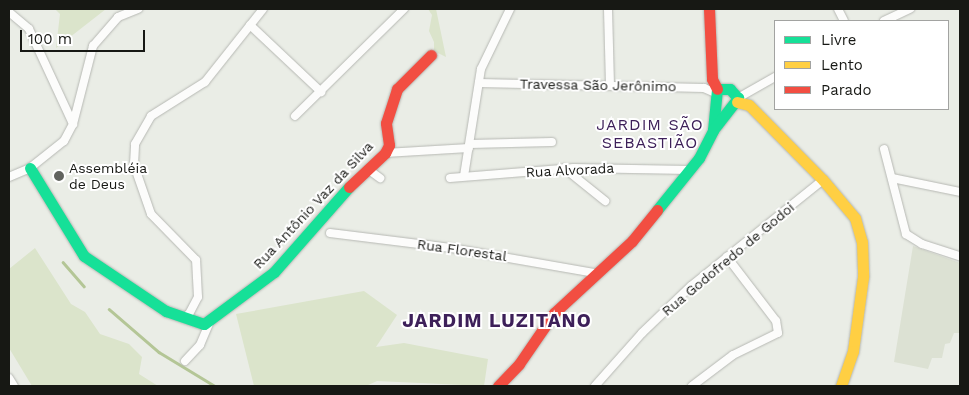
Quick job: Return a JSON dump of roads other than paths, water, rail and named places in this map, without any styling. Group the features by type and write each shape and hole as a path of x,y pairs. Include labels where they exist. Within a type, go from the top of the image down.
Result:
{"street":[{"path":"9,177 30,168 64,141 73,124 93,46 118,17 138,9"},
{"path":"183,318 189,314 198,297 196,260 151,214 134,165 135,144 151,116 205,82 263,9"},
{"path":"296,116 404,9"},
{"path":"464,176 487,52 510,9"},
{"path":"608,9 610,85"},
{"path":"709,9 712,79 716,95 713,130"},
{"path":"886,20 910,9"},
{"path":"9,12 29,30 73,124"},
{"path":"250,25 321,92"},
{"path":"431,56 397,89 386,123 387,149 552,142"},
{"path":"716,95 725,108 774,78"},
{"name":"Travessa São Jerônimo","path":"480,83 704,88 716,95"},
{"path":"716,95 730,90 736,102"},
{"path":"498,386 519,364 554,312 594,273 632,241 690,170 713,130 736,102"},
{"path":"736,102 749,105 824,180 855,218 864,257 862,296 853,351 841,386"},
{"name":"Rua Antônio Vaz da Silva","path":"210,322 274,272 331,204 369,170 387,149"},
{"path":"884,150 906,234 922,244 960,256"},
{"path":"30,168 72,241 84,256 166,310 183,318 204,324 210,322"},
{"path":"564,168 605,201"},
{"name":"Rua Alvorada","path":"450,178 564,168 690,170"},
{"path":"369,170 380,178"},
{"path":"892,178 960,192"},
{"name":"Rua Godofredo de Godoi","path":"596,386 642,333 727,257 824,180"},
{"name":"Rua Florestal","path":"330,233 451,248 594,273"},
{"path":"692,386 733,355 775,337 778,327 776,321 727,257"},
{"path":"186,361 200,345 210,322"},
{"path":"9,378 14,386"}],"waterway":[{"path":"63,262 84,286"},
{"path":"109,309 159,352 215,386"}],"place":[{"name":"Assembléia de Deus","path":"59,176"}],"district":[{"name":"JARDIM SÃO SEBASTIÃO","path":"650,134"},
{"name":"JARDIM LUZITANO","path":"497,321"}]}
